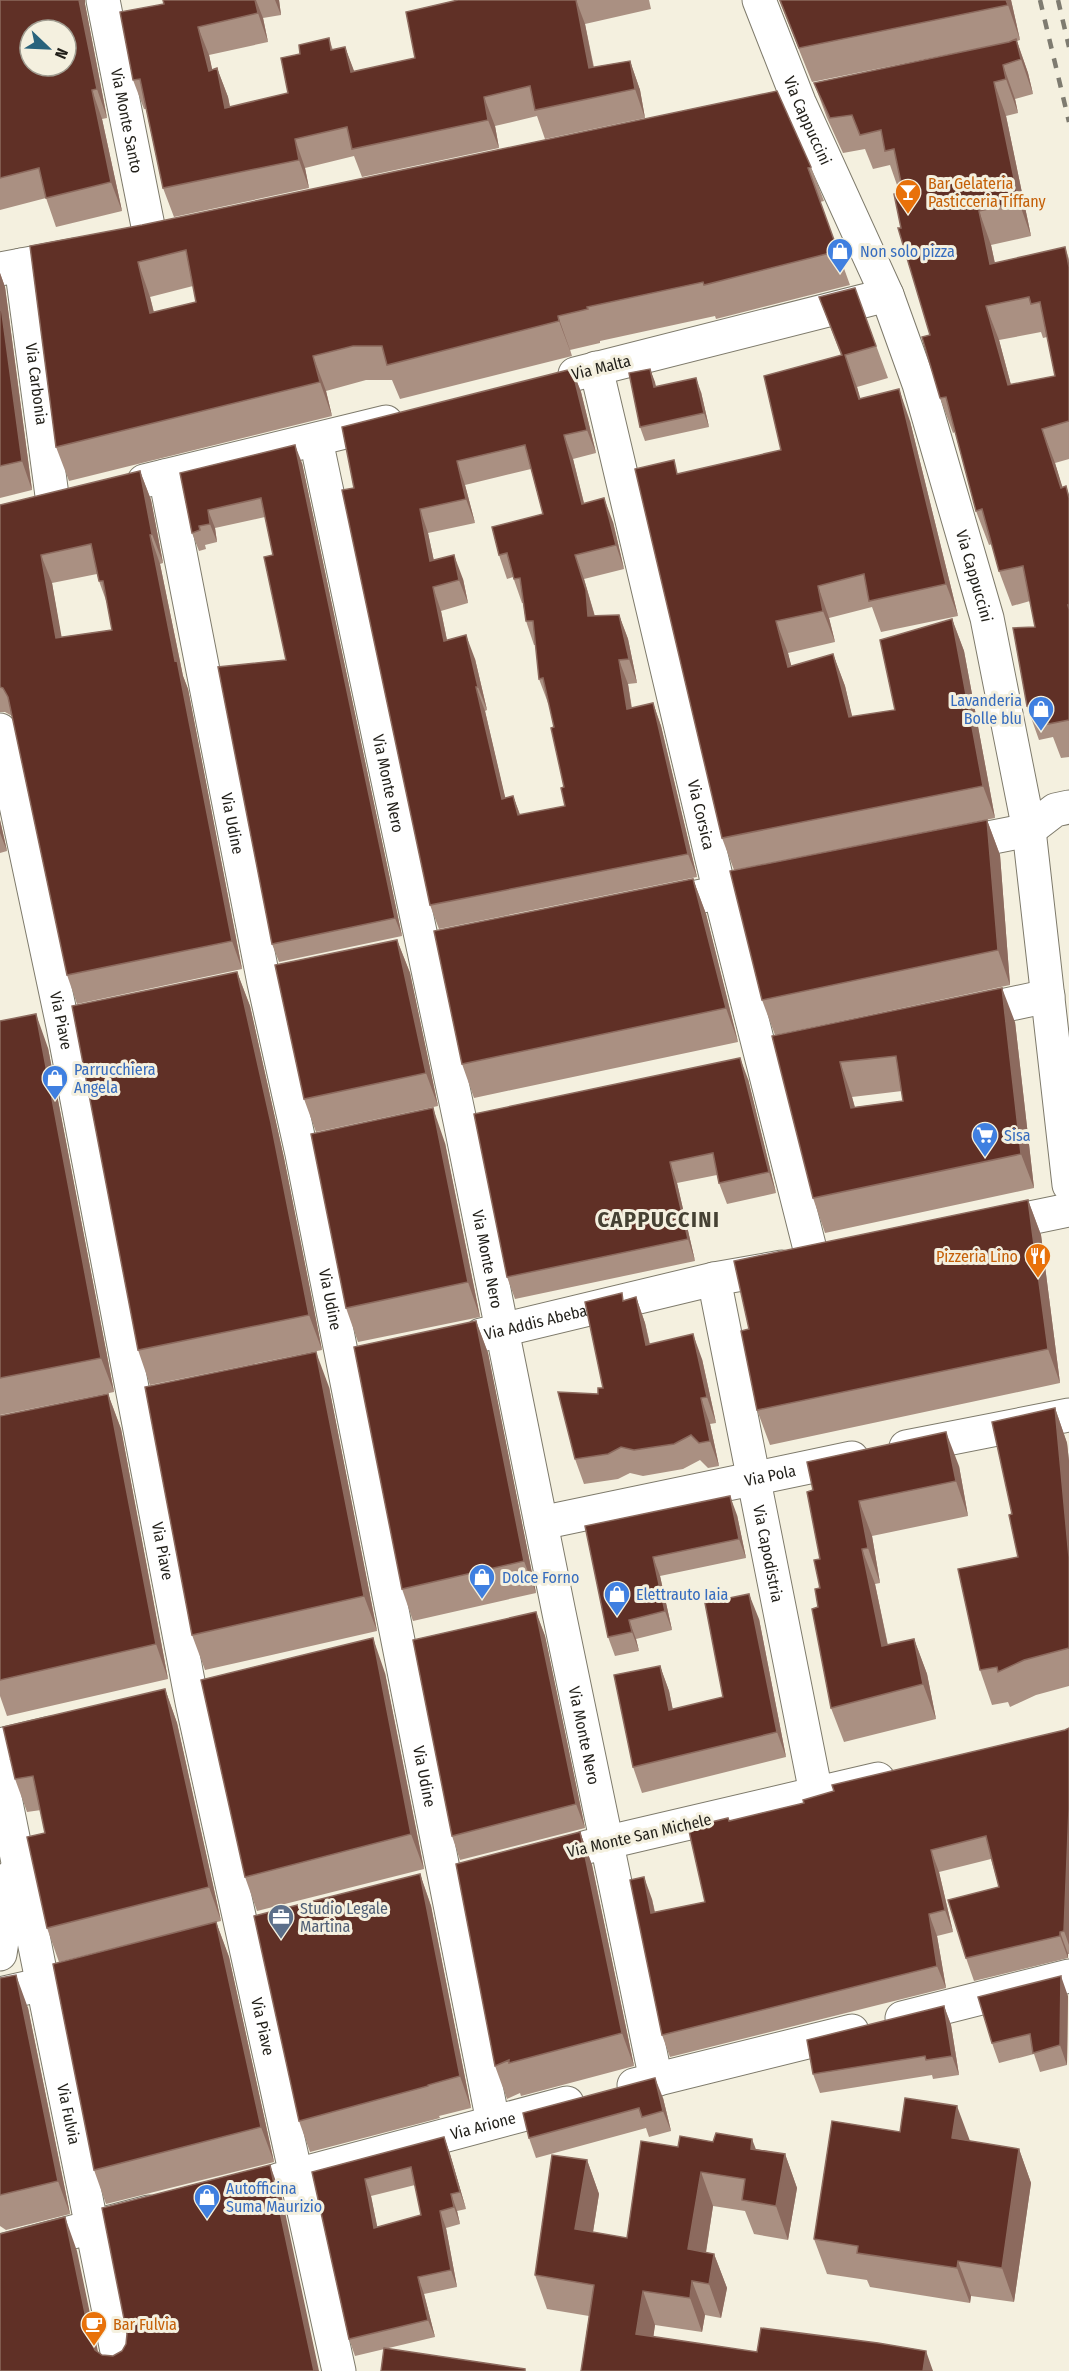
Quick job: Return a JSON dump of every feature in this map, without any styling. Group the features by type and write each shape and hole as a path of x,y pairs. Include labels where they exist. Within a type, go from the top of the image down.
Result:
{"street":[{"name":"Via Monte Santo","path":"103,0 151,241"},
{"name":"Via Cappuccini","path":"759,0 799,102 887,295 919,384 987,618 1029,830 1069,1185"},
{"path":"764,110 834,95"},
{"path":"10,267 185,233"},
{"name":"Via Carbonia","path":"10,267 53,503"},
{"name":"Via Malta","path":"551,380 887,295"},
{"name":"Via Corsica","path":"596,368 720,893 813,1261"},
{"path":"120,487 416,414"},
{"name":"Via Monte Nero","path":"316,440 411,953 472,1118 503,1331 656,2080"},
{"name":"Via Udine","path":"165,476 264,983 302,1154 331,1368 400,1650 493,2122"},
{"path":"21,512 87,495"},
{"name":"Via Piave","path":"0,730 47,1030 149,1403 243,1934 339,2371"},
{"path":"923,851 1029,830 1054,810 1069,807"},
{"path":"628,911 810,874"},
{"path":"411,953 457,944"},
{"path":"231,990 298,976"},
{"path":"933,1021 1048,996"},
{"path":"47,1030 96,1019"},
{"path":"727,1065 796,1050"},
{"path":"426,1128 472,1118"},
{"path":"302,1154 336,1147"},
{"path":"963,1231 1069,1210"},
{"name":"Via Addis Abeba","path":"457,1341 714,1280 848,1254"},
{"name":"Via Capodistria","path":"714,1280 816,1793"},
{"path":"331,1368 377,1358"},
{"path":"101,1413 149,1403"},
{"name":"Via Pola","path":"541,1523 1069,1414"},
{"path":"525,1621 559,1613"},
{"path":"365,1658 434,1642"},
{"path":"158,1709 203,1699"},
{"path":"0,1745 79,1727"},
{"name":"Via Monte San Michele","path":"561,1854 908,1772"},
{"name":"Via Fulvia","path":"0,1773 15,1857 121,2371"},
{"name":"Via Fulvia","path":"0,1954 15,1857"},
{"path":"412,1892 480,1875"},
{"path":"209,1943 276,1926"},
{"path":"0,1994 132,1963"},
{"name":"Via Arione","path":"252,2187 596,2095 1069,1976"},
{"path":"0,2251 183,2204"}],"building":[{"path":"0,0 79,0 97,89 92,90 111,182 46,198 39,168 0,178"},
{"path":"163,0 255,0 258,13 198,27 209,71 217,68 225,108 288,93 281,58 300,54 299,45 329,38 331,50 345,47 351,72 415,58 406,12 458,0 576,0 589,68 630,61 635,89 535,110 530,86 484,97 488,120 352,149 347,127 295,139 299,160 163,188 140,79 133,80 120,12 164,4"},
{"path":"780,0 1006,0 1008,5 799,48"},
{"path":"1016,39 1021,59 1003,65 1006,79 994,82 1019,202 979,211 990,264 1065,247 1069,267 1069,421 1042,429 1061,488 1066,486 1069,498 1069,720 1048,724 1044,702 1027,706 1013,628 1035,627 1023,566 999,571 982,509 976,511 946,397 940,398 922,337 930,335 898,228 901,228 894,194 903,192 894,149 885,151 881,130 860,135 852,115 830,118 814,83","holes":["1029,297 1031,304 1040,302 1055,376 1008,385 986,306"]},
{"path":"777,91 811,167 808,168 838,251 704,285 703,282 587,307 588,309 558,316 559,321 387,365 382,346 353,346 313,356 320,382 56,447 30,246 142,225","holes":["186,250 196,302 150,313 138,262"]},
{"path":"855,288 876,346 845,355 859,399 899,389 946,584 869,601 864,574 818,586 823,611 776,621 788,667 833,654 849,717 895,710 880,640 952,619 983,786 722,838 635,469 674,460 677,474 781,450 764,376 842,355 819,297"},
{"path":"0,299 22,461 0,466"},
{"path":"572,369 587,430 564,435 582,504 604,498 616,545 575,555 586,590 588,616 619,615 629,659 619,660 627,709 653,703 688,854 430,905 342,490 354,488 342,427","holes":["525,445 543,514 492,527 499,555 507,553 514,579 520,578 526,621 533,621 539,679 543,678 564,787 561,788 565,806 518,815 513,796 502,799 466,635 444,641 433,587 459,580 454,555 430,561 420,509 466,499 457,461"]},
{"path":"650,369 654,387 696,378 704,413 640,427 629,373"},
{"path":"295,445 395,918 272,944 218,667 286,660 264,557 273,555 261,498 208,510 210,524 199,526 200,530 192,533 180,473"},
{"path":"140,471 152,534 150,535 232,941 67,975 8,697 0,687 0,505","holes":["91,544 99,581 103,581 112,630 56,638 41,555"]},
{"path":"987,820 998,950 762,1000 730,871"},
{"path":"693,879 726,1008 462,1064 434,931"},
{"path":"397,940 426,1073 304,1099 275,965"},
{"path":"237,972 271,1123 309,1315 138,1350 72,1006"},
{"path":"1002,988 1021,1154 813,1198 772,1036","holes":["896,1056 903,1101 851,1108 840,1062"]},
{"path":"36,1014 101,1358 0,1378 0,1021"},
{"path":"740,1058 769,1172 719,1183 713,1153 670,1162 688,1239 507,1277 474,1114"},
{"path":"433,1108 468,1282 346,1308 311,1134"},
{"path":"1028,1200 1048,1349 757,1410 741,1331 749,1329 734,1261"},
{"path":"622,1293 623,1301 636,1297 646,1345 693,1334 707,1397 701,1398 710,1441 699,1443 691,1435 674,1444 634,1450 621,1447 608,1454 575,1459 558,1392 598,1394 598,1388 603,1388 585,1302"},
{"path":"476,1321 524,1561 402,1589 354,1347"},
{"path":"316,1352 364,1596 192,1635 145,1387"},
{"path":"108,1394 156,1644 0,1680 0,1416"},
{"path":"1055,1408 1069,1557 1069,1648 1024,1660 998,1672 997,1667 980,1670 958,1569 1018,1557 1009,1515 1012,1514 992,1422"},
{"path":"946,1432 956,1481 859,1501 868,1548 862,1549 882,1646 914,1639 923,1684 831,1708 812,1609 818,1607 815,1589 820,1588 814,1560 820,1559 807,1492 813,1490 807,1462"},
{"path":"730,1496 739,1539 653,1557 665,1611 629,1620 632,1632 608,1637 585,1526"},
{"path":"749,1594 777,1732 633,1767 614,1675 660,1666 669,1710 723,1697 705,1603"},
{"path":"536,1612 576,1804 452,1836 413,1640"},
{"path":"373,1638 411,1834 245,1877 201,1680"},
{"path":"165,1689 209,1887 47,1928 27,1837 45,1833 33,1776 15,1779 3,1727"},
{"path":"1069,1728 1069,1809 1064,1931 1060,1932 1060,1936 966,1958 948,1900 999,1887 986,1836 931,1850 945,1910 929,1914 937,1966 662,2035 630,1880 644,1877 651,1913 705,1902 689,1831 708,1826 707,1823 728,1818 729,1821 804,1803 803,1800 834,1791 832,1785"},
{"path":"580,1832 622,2033 509,2063 509,2060 495,2066 456,1864"},
{"path":"420,1874 460,2076 299,2121 254,1916"},
{"path":"216,1922 261,2127 94,2170 53,1964"},
{"path":"16,1975 58,2181 0,2195 0,1978"},
{"path":"1061,1976 1060,2045 1033,2053 1030,2034 992,2043 978,1997"},
{"path":"944,2006 952,2056 926,2060 925,2056 813,2074 807,2040"},
{"path":"655,2078 663,2111 642,2117 639,2108 529,2138 523,2113"},
{"path":"905,2098 957,2106 952,2138 1019,2149 1002,2268 958,2261 957,2268 857,2253 858,2246 814,2239 832,2121 900,2132"},
{"path":"716,2133 752,2139 751,2149 785,2154 776,2206 742,2200 745,2179 701,2172 688,2249 714,2254 709,2284 692,2281 690,2298 643,2291 636,2334 757,2352 761,2328 878,2343 926,2351 923,2371 581,2371 594,2285 535,2275 552,2155 587,2160 575,2229 627,2238 641,2141 678,2147 680,2136 713,2142"},
{"path":"444,2137 460,2192 451,2194 454,2207 440,2211 451,2270 418,2277 428,2320 349,2339 312,2172","holes":["411,2167 421,2215 374,2228 365,2179"]},
{"path":"270,2165 314,2371 0,2371 0,2234 65,2217 91,2342 95,2350 102,2355 113,2356 122,2351 126,2344 127,2334 102,2208"},
{"path":"384,2348 525,2369 525,2371 381,2371"}],"railway":[{"path":"1040,0 1069,122"},
{"path":"1058,0 1069,47"}],"place":[{"name":"Bar Gelateria Pasticceria Tiffany","path":"908,215"},
{"name":"Non solo pizza","path":"840,274"},
{"name":"Lavanderia Bolle blu","path":"1041,732"},
{"name":"Parrucchiera Angela","path":"55,1101"},
{"name":"Sisa","path":"985,1158"},
{"name":"Pizzeria Lino","path":"1038,1279"},
{"name":"Dolce Forno","path":"482,1600"},
{"name":"Elettrauto Iaia","path":"617,1617"},
{"name":"Studio Legale Martina","path":"281,1940"},
{"name":"Autofficina Suma Maurizio","path":"207,2220"},
{"name":"Bar Fulvia","path":"94,2347"}],"district":[{"name":"CAPPUCCINI","path":"659,1219"}]}
